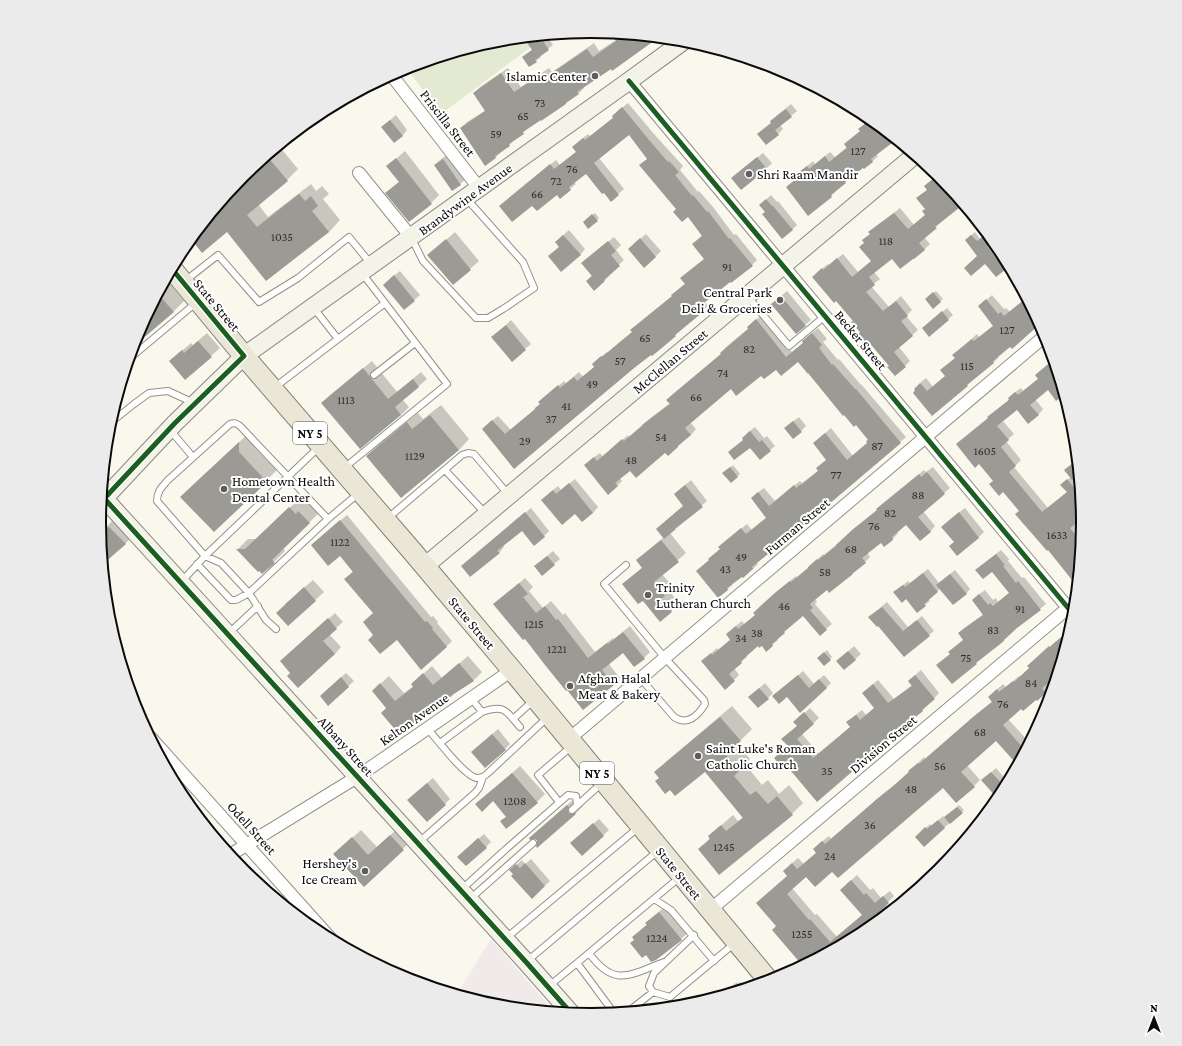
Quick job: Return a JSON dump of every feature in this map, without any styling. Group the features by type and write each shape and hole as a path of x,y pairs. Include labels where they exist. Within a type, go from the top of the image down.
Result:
{"main road":[{"name":"State Street","path":"177,276 272,389 425,566 765,976"}],"street":[{"name":"Brandywine Avenue","path":"107,494 169,429 244,356 411,238 677,46"},
{"name":"Priscilla Street","path":"394,80 479,188"},
{"name":"Becker Street","path":"629,81 925,437 1069,605"},
{"name":"McClellan Street","path":"425,566 911,158"},
{"path":"359,173 411,238"},
{"name":"Furman Street","path":"571,742 640,679 1040,340"},
{"name":"Albany Street","path":"107,504 228,634 566,1007"},
{"name":"Division Street","path":"710,910 1068,611"},
{"name":"Kelton Avenue","path":"235,853 357,776 512,670"},
{"name":"Odell Street","path":"164,753 315,921"}],"lane":[{"path":"411,238 423,262 476,318 488,318 534,288 523,262 465,198"},
{"path":"177,276 218,255 259,302 298,278 349,237 385,303 447,384 342,470"},
{"path":"747,296 789,346 825,316"},
{"path":"138,352 198,301"},
{"path":"272,389 385,303"},
{"path":"313,307 338,339"},
{"path":"374,375 415,343"},
{"path":"118,417 149,393 168,391 195,404"},
{"path":"276,629 266,620 249,593 221,563 205,556 157,501 157,495 160,490 230,424 236,423 328,519"},
{"path":"169,429 193,458"},
{"path":"180,582 205,556 321,446"},
{"path":"386,521 462,455 468,453 474,454 509,495"},
{"path":"445,470 486,514"},
{"path":"197,564 231,600 236,600 249,593 328,519 361,492"},
{"path":"626,565 604,584 665,658 704,700 705,704 698,713 686,721 679,720 640,679"},
{"path":"228,634 258,606"},
{"path":"471,698 482,712"},
{"path":"513,719 536,699"},
{"path":"440,743 482,712 497,708 505,710 520,727"},
{"path":"427,728 463,770 471,776 477,778 483,777 488,773 550,716"},
{"path":"559,802 538,775 571,742"},
{"path":"418,843 479,788 483,777"},
{"path":"572,810 604,782"},
{"path":"465,895 505,850 559,802 568,795 576,796 577,805"},
{"path":"505,939 640,826"},
{"path":"465,895 533,843"},
{"path":"526,962 660,850"},
{"path":"548,987 682,876"},
{"path":"654,899 671,910 694,935 714,961"},
{"path":"694,935 654,973 649,986 653,992 670,997 737,942"},
{"path":"589,953 597,965 611,974 625,976 667,961"},
{"path":"577,963 610,1007"},
{"path":"636,1006 653,992"}],"shaded area":[{"path":"491,939 550,1006 496,999 460,989"}],"green space":[{"path":"539,41 441,114 410,73 435,64 496,47"}],"building":[{"path":"614,39 653,42 612,71 611,69 577,92 579,94 523,132 524,134 509,144 510,146 495,156 496,158 485,166 460,128 485,111 473,93 501,73 514,92 543,73 546,77 587,49 593,57 616,41"},
{"path":"540,41 541,43 543,41 549,50 535,60 537,62 529,67 522,57 532,50 527,42"},
{"path":"622,107 668,162 669,161 679,172 675,175 692,196 693,195 707,212 708,211 729,239 730,238 753,266 699,307 703,312 675,335 676,336 652,356 651,355 634,368 514,469 482,429 492,420 505,434 535,409 540,404 538,402 558,385 560,388 574,377 577,381 594,367 592,364 632,332 630,330 685,284 680,278 704,259 692,244 702,236 688,217 682,222 673,212 676,209 639,165 647,159 629,135 594,163 619,195 611,202 604,193 602,194 586,174 569,187 571,190 560,199 557,195 537,211 532,206 512,222 499,206 550,164 554,169 576,152 572,147 583,138 585,140 613,118 612,116"},
{"path":"786,109 792,117 775,130 779,135 766,145 757,134 771,123 770,121"},
{"path":"390,120 403,136 394,143 381,127"},
{"path":"865,124 892,143 871,159 873,162 845,182 846,183 831,195 832,197 808,216 786,187 801,175 799,172 807,166 809,169 825,156 829,162 847,148 844,144 860,131 858,129"},
{"name":"Shri Raam Mandir","path":"757,157 767,169 741,190 731,178"},
{"path":"396,158 432,204 409,222 385,193 399,182 386,166"},
{"path":"270,159 288,181 247,215 257,227 299,194 305,201 311,196 318,206 312,211 329,232 266,281 227,232 202,253 195,244 206,228 226,203"},
{"path":"443,159 461,185 452,191 434,165"},
{"path":"933,179 959,208 935,227 937,228 919,243 925,250 914,259 900,269 892,259 869,277 875,285 866,292 883,311 896,301 908,316 901,321 913,336 894,352 906,367 895,376 887,367 889,366 867,340 865,342 858,334 860,332 851,322 853,321 836,301 834,303 812,277 837,258 852,277 871,261 859,247 864,243 862,240 870,234 868,232 894,213 908,229 925,215 922,211 925,209 916,198 927,190 924,186"},
{"path":"766,199 793,230 782,239 762,214 765,212 759,205"},
{"path":"592,214 598,221 588,229 583,222"},
{"path":"563,235 581,255 561,272 548,256 559,247 555,242"},
{"path":"971,235 977,241 982,237 1005,270 996,277 985,264 971,276 964,268 977,256 965,240"},
{"path":"640,238 656,257 644,268 628,249"},
{"path":"446,239 471,270 453,285 427,255"},
{"path":"608,241 616,251 611,255 620,266 594,291 586,281 592,276 581,263"},
{"path":"394,275 415,301 404,310 383,285"},
{"path":"933,292 941,302 933,309 925,299"},
{"path":"781,296 806,326 796,334 771,304"},
{"path":"161,298 174,312 142,339"},
{"path":"986,299 998,314 1001,312 1004,316 1022,301 1035,328 1012,349 1010,347 993,361 994,363 932,416 913,393 915,390 914,389 920,383 927,391 945,376 940,370 955,358 952,355 972,339 973,341 975,340 993,326 978,306"},
{"path":"942,311 949,320 929,337 922,328"},
{"path":"756,319 786,357 803,343 802,341 812,333 822,345 819,348 832,365 833,364 856,389 901,443 795,533 785,540 784,539 767,552 768,554 752,567 753,569 743,578 742,577 727,588 728,590 718,598 696,571 720,549 718,547 741,528 746,534 766,518 751,498 758,492 769,506 794,485 796,488 818,471 816,468 826,460 813,443 825,433 847,460 867,443 866,441 868,440 856,425 854,427 844,415 843,416 798,362 781,376 776,370 764,379 761,376 736,396 731,389 685,428 691,435 668,456 665,453 636,478 630,471 615,483 618,486 608,495 584,465 594,457 597,461 622,439 624,441 670,404 666,400 721,354 720,353 748,329 747,327"},
{"path":"506,325 526,350 512,362 491,337"},
{"path":"198,341 212,357 185,380 169,361 182,350 184,353"},
{"path":"1049,364 1059,398 1056,401 1048,390 1030,405 1039,415 1028,424 1017,410 997,426 1009,440 1001,447 1016,466 1009,472 1042,512 1067,492 1060,485 1067,479 1075,489 1076,524 1070,528 1076,535 1072,580 1048,550 1047,551 1015,514 1019,511 1003,492 999,496 989,484 993,481 979,464 975,468 956,444 1009,400 1008,398 1015,392 1018,395 1038,379 1035,375"},
{"path":"363,368 388,399 413,379 419,387 395,407 401,415 360,449 321,403"},
{"path":"430,415 459,450 401,498 366,456 407,422 412,429"},
{"path":"793,421 802,432 793,439 784,428"},
{"path":"750,431 759,442 762,440 771,451 760,460 750,448 734,460 728,452 743,440 742,438"},
{"name":"Hometown Health Dental Center","path":"239,442 239,452 267,482 214,532 180,497"},
{"path":"1072,464 1074,479 1072,480 1064,470"},
{"path":"730,467 738,477 731,483 722,473"},
{"path":"927,472 945,494 918,517 931,532 920,541 906,525 892,537 893,540 884,547 881,543 862,558 866,563 829,593 827,590 810,604 813,608 810,610 827,630 820,636 803,616 784,632 785,633 772,644 773,646 766,652 762,646 759,648 758,646 741,661 742,663 729,674 735,681 725,690 701,661 711,653 712,655 730,640 726,634 736,626 738,629 755,615 753,613 776,592 790,581 791,582 817,559 818,560 836,546 852,530 877,510 876,509 919,474 921,477"},
{"path":"569,483 593,513 582,522 575,514 562,525 541,500 553,490 556,494"},
{"path":"685,485 703,507 664,539 656,529 683,506 674,494"},
{"path":"289,507 296,514 298,511 310,523 272,560 275,563 262,574 259,571 258,572 236,549 245,549"},
{"path":"525,512 545,537 534,546 522,531 497,551 500,553 470,577 461,566"},
{"path":"959,512 979,538 957,556 949,546 954,542 941,527"},
{"path":"340,520 425,622 427,621 433,628 432,629 447,647 421,670 397,640 380,654 368,640 373,635 363,622 373,613 344,579 353,572 340,556 328,566 311,545"},
{"path":"109,527 126,544 107,560 107,555 106,528"},
{"path":"661,540 679,562 654,582 665,596 661,599 672,612 660,622 643,601 638,604 622,584 642,568 636,560"},
{"path":"996,554 1016,583 1018,581 1041,610 1017,628 1004,641 952,684 936,665 950,654 948,652 963,640 958,633 983,615 972,600 979,594 988,605 990,603 993,606 1009,593 992,572 983,579 975,570"},
{"path":"547,556 555,565 542,576 534,566"},
{"path":"923,573 938,592 924,604 926,606 917,613 906,599 902,603 893,592 903,585 905,587"},
{"path":"950,574 967,594 953,605 936,585"},
{"path":"519,583 528,594 523,597 536,613 545,606 556,620 558,619 588,658 623,632 645,659 634,667 623,653 602,670 614,685 583,710 525,639 523,640 493,604"},
{"path":"304,587 316,601 288,626 276,613"},
{"path":"882,607 903,631 917,620 930,636 904,657 878,626 877,627 868,617"},
{"path":"328,618 337,629 323,641 335,654 298,688 287,676 290,673 280,661"},
{"path":"1062,636 1049,682 1042,688 1045,692 1044,694 1023,711 1021,709 1003,725 1022,746 1013,760 996,741 961,772 975,787 956,803 943,788 838,878 832,872 815,887 806,877 787,894 830,942 862,915 840,890 851,880 864,895 866,893 875,903 883,896 889,903 881,912 860,926 833,943 799,961 772,930 776,926 756,903 787,876 783,871 792,863 797,869 816,853 813,849 822,841 825,844 891,788 909,772 908,771 918,763 919,764 992,702 988,697 997,689 999,692 1013,681 1014,682 1029,668 1027,666 1049,646 1050,647"},
{"path":"848,651 856,660 844,670 836,661"},
{"path":"824,652 831,660 824,666 817,658"},
{"path":"459,663 474,681 443,701 445,704 398,733 381,713 386,708 372,691 380,683 395,701 413,687 411,684 423,673 433,685"},
{"path":"798,675 809,688 819,679 827,688 800,713 787,697 779,704 772,696"},
{"path":"915,675 935,699 922,710 923,711 853,768 854,770 817,802 786,765 782,768 774,758 788,746 781,739 797,726 793,722 804,712 814,724 797,739 813,758 850,727 846,722 856,715 860,720 874,708 862,693 873,684 888,703 912,686 908,681"},
{"path":"341,677 349,687 328,706 320,696"},
{"path":"759,688 769,699 758,708 748,697"},
{"path":"720,717 741,741 725,754 739,771 734,776 750,795 756,791 768,804 777,796 793,815 719,875 698,849 710,839 708,836 721,825 726,831 743,818 705,772 675,796 670,790 665,794 655,781 659,778 654,772"},
{"path":"492,734 506,750 485,768 471,752"},
{"path":"991,772 1000,782 993,793 981,780"},
{"path":"512,773 538,803 506,829 500,821 506,817 493,801 482,812 475,804"},
{"path":"427,783 446,805 427,822 407,800"},
{"path":"567,805 569,807 568,813 576,814 537,848 537,840 530,840 529,838"},
{"path":"957,807 963,813 950,824 944,817"},
{"path":"938,820 945,828 924,847 915,837 925,827 927,829"},
{"path":"593,823 604,836 582,856 570,843"},
{"name":"Hershey's Ice Cream","path":"390,835 404,850 364,887 333,854 352,837 368,855"},
{"path":"478,838 487,848 466,866 457,857"},
{"path":"525,863 545,886 532,899 511,876 513,874 509,870 516,864 520,868"},
{"path":"659,912 682,940 656,960 651,962 646,955 642,958 630,943 634,940 632,937 647,925 645,923"}],"cycle path":[{"path":"629,81 1068,608"},
{"path":"107,496 175,423 244,356 175,273"},
{"path":"107,501 566,1007"}],"place":[{"name":"Islamic Center","path":"595,76"},
{"name":"Shri Raam Mandir","path":"749,174"},
{"name":"Central Park Deli & Groceries","path":"780,300"},
{"name":"Hometown Health Dental Center","path":"224,489"},
{"name":"Trinity Lutheran Church","path":"648,595"},
{"name":"Afghan Halal Meat & Bakery","path":"570,686"},
{"name":"Saint Luke's Roman Catholic Church","path":"698,756"},
{"name":"Hershey's Ice Cream","path":"365,871"}]}
